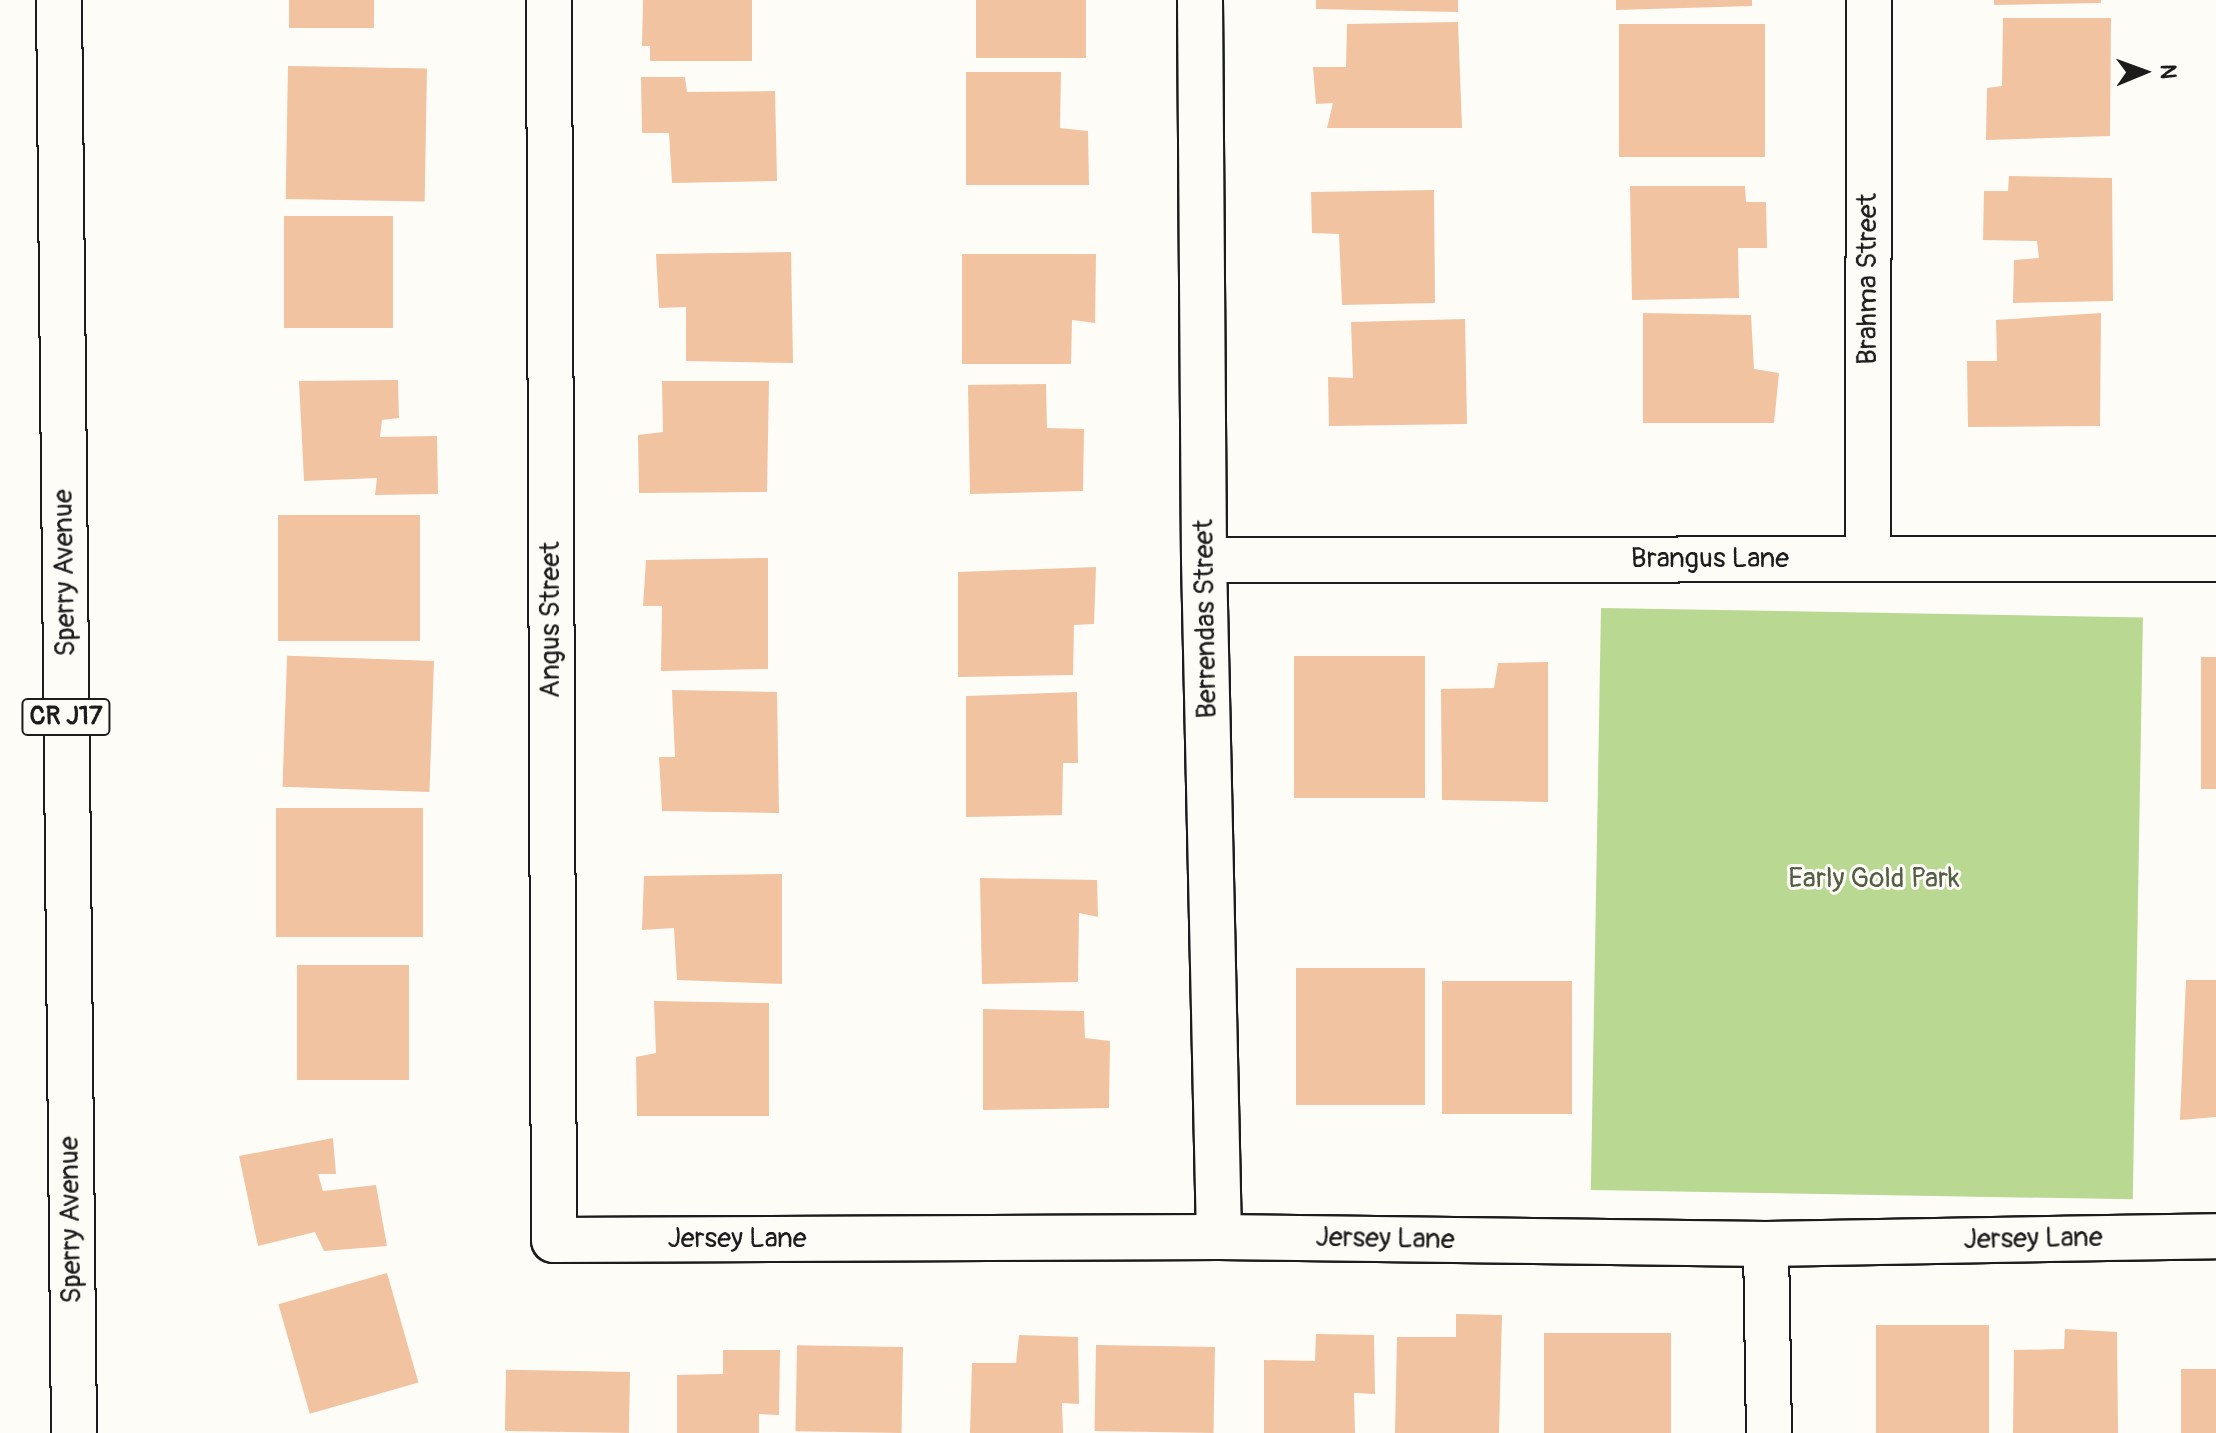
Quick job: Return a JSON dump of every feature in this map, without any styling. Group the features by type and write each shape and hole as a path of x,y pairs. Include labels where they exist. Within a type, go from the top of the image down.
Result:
{"street":[{"name":"Sperry Avenue","path":"59,0 74,1433"},
{"name":"Angus Street","path":"549,0 554,1240"},
{"name":"Berrendas Street","path":"1200,0 1204,560 1219,1237"},
{"name":"Brahma Street","path":"1868,558 1869,0"},
{"name":"Brangus Lane","path":"1204,560 2216,559"},
{"name":"Jersey Lane","path":"554,1240 1219,1237 1766,1244 2216,1236"},
{"path":"1766,1244 1769,1433"}],"green space":[{"name":"Early Gold Park","path":"1601,608 2143,617 2133,1199 1591,1190"}],"building":[{"path":"289,0 374,0 374,28 289,28"},
{"path":"643,0 752,0 752,61 650,61 650,46 642,46"},
{"path":"976,0 1086,0 1086,58 976,58"},
{"path":"1316,0 1458,0 1458,12 1316,9"},
{"path":"1616,0 1752,0 1752,6 1616,10"},
{"path":"1994,0 2101,0 2101,3 1994,5"},
{"path":"2003,18 2111,18 2110,136 1986,140 1987,88 2002,86"},
{"path":"1458,22 1462,128 1327,128 1333,103 1316,104 1313,67 1346,67 1347,24"},
{"path":"1619,24 1765,24 1765,157 1619,157"},
{"path":"288,66 427,68 425,201 286,199"},
{"path":"966,72 1061,72 1060,128 1088,131 1089,185 966,185"},
{"path":"641,77 685,77 687,92 775,91 777,181 672,183 669,133 642,133"},
{"path":"2009,176 2112,178 2113,301 2013,303 2014,260 2039,258 2037,241 1983,240 1984,191 2008,191"},
{"path":"1630,186 1745,186 1746,202 1766,202 1767,248 1738,248 1739,298 1632,300"},
{"path":"1434,190 1435,303 1342,305 1339,234 1312,233 1311,192"},
{"path":"284,216 393,216 393,328 284,328"},
{"path":"791,252 793,363 686,361 686,307 659,308 656,254"},
{"path":"962,254 1096,254 1095,323 1072,320 1071,364 962,364"},
{"path":"1643,313 1751,315 1754,369 1779,373 1774,423 1643,423"},
{"path":"2101,313 2100,426 1968,427 1967,361 1997,361 1996,320"},
{"path":"1465,319 1467,424 1329,426 1328,377 1353,378 1351,322"},
{"path":"398,380 399,418 382,420 380,437 437,436 438,494 375,495 377,478 304,481 299,381"},
{"path":"662,381 769,381 767,492 639,493 638,435 663,432"},
{"path":"1046,384 1047,428 1084,429 1083,491 970,494 968,385"},
{"path":"278,515 420,515 420,641 278,641"},
{"path":"768,558 768,669 661,671 662,606 643,606 646,560"},
{"path":"1096,567 1094,624 1074,625 1073,675 958,677 958,572"},
{"path":"287,656 434,661 429,792 283,787"},
{"path":"1294,656 1425,656 1425,798 1294,798"},
{"path":"2201,657 2216,657 2216,789 2201,789"},
{"path":"1548,662 1548,802 1442,800 1441,689 1494,688 1498,663"},
{"path":"672,690 777,692 779,813 662,811 659,757 675,757"},
{"path":"1077,692 1078,763 1063,763 1062,815 966,817 966,696"},
{"path":"276,808 423,808 423,937 276,937"},
{"path":"782,874 782,984 677,980 674,928 642,930 644,876"},
{"path":"980,878 1097,880 1098,917 1079,913 1078,982 982,984"},
{"path":"297,965 409,965 409,1080 297,1080"},
{"path":"1296,968 1425,968 1425,1105 1296,1105"},
{"path":"2186,980 2216,980 2216,1117 2180,1120"},
{"path":"1442,981 1572,981 1572,1114 1442,1114"},
{"path":"654,1001 769,1003 769,1116 637,1116 636,1057 656,1053"},
{"path":"983,1009 1084,1011 1085,1038 1110,1041 1109,1108 983,1110"},
{"path":"333,1138 336,1174 318,1174 323,1191 376,1185 387,1246 324,1251 315,1232 258,1246 239,1156"},
{"path":"387,1273 418,1383 310,1414 278,1304"},
{"path":"1456,1314 1502,1315 1499,1433 1395,1433 1397,1337 1456,1337"},
{"path":"1876,1325 1989,1325 1989,1433 1876,1433"},
{"path":"2065,1329 2117,1332 2118,1433 2013,1433 2014,1350 2064,1349"},
{"path":"1544,1333 1671,1333 1671,1433 1544,1433"},
{"path":"1316,1334 1374,1335 1375,1394 1354,1393 1355,1433 1264,1433 1264,1360 1315,1361"},
{"path":"1019,1335 1078,1337 1079,1404 1062,1403 1063,1433 970,1433 972,1363 1016,1363"},
{"path":"797,1345 903,1347 901,1433 796,1431"},
{"path":"1096,1345 1215,1347 1213,1433 1095,1431"},
{"path":"723,1350 780,1350 779,1415 759,1414 759,1433 677,1433 677,1375 723,1374"},
{"path":"2181,1369 2216,1369 2216,1433 2181,1433"},
{"path":"506,1370 630,1372 629,1433 505,1431"}]}
